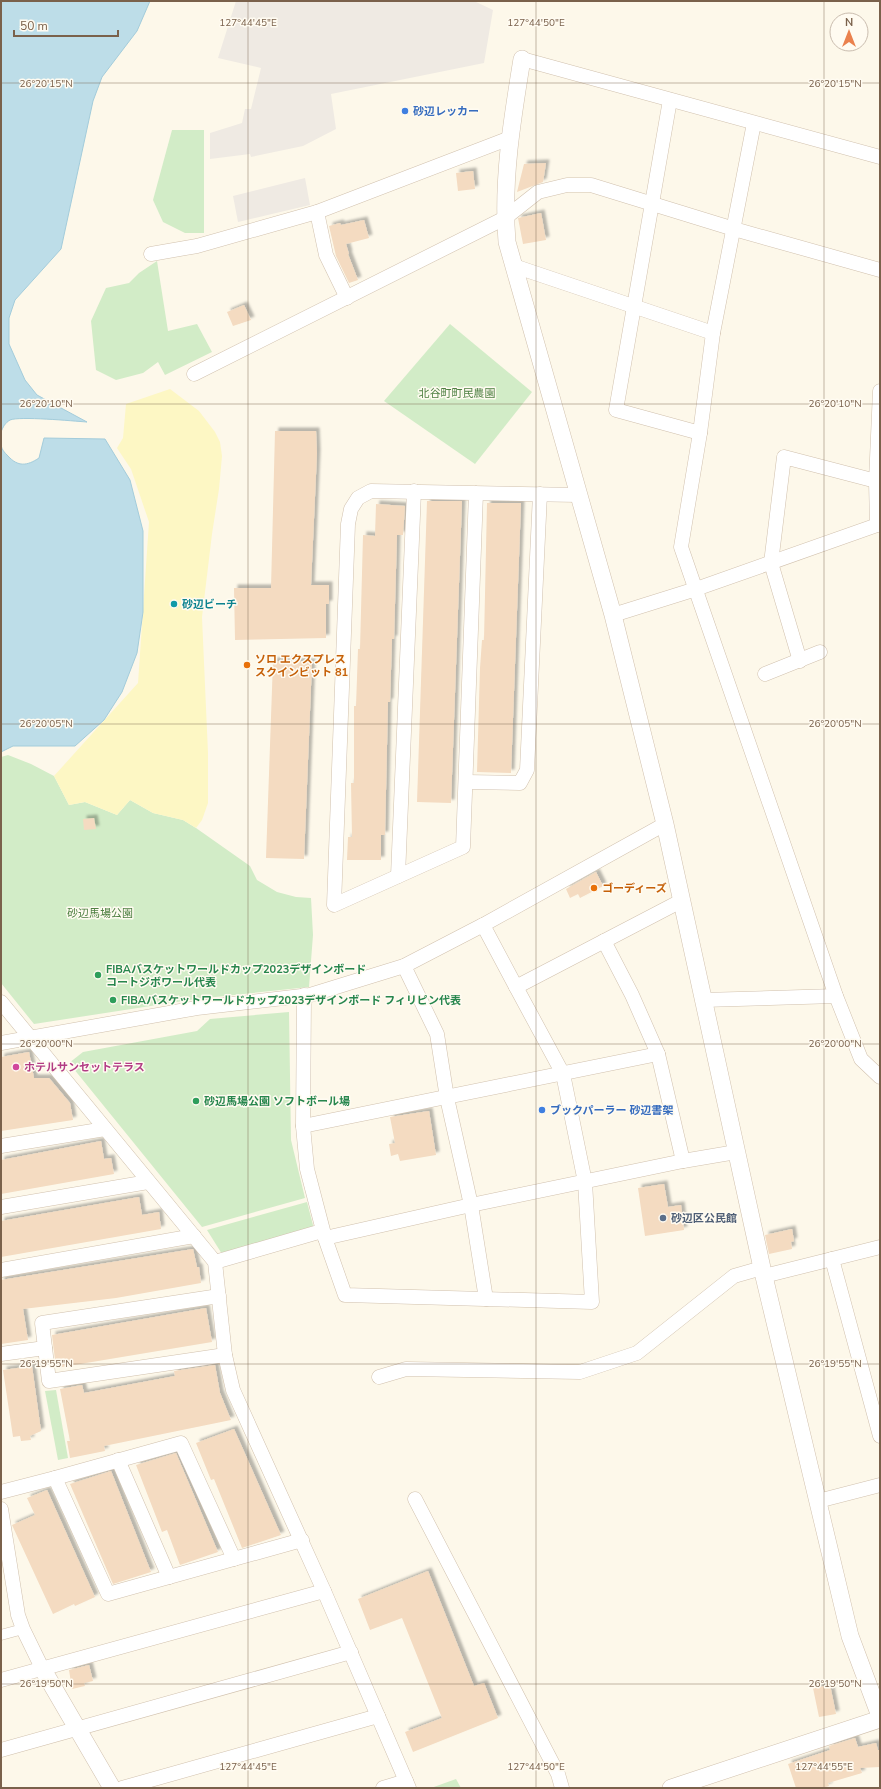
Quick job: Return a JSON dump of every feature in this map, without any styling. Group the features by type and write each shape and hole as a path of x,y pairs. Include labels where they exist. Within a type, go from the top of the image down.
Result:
{"street":[{"path":"880,157 522,60 510,138 505,218 507,242 613,615 665,824 763,1272 850,1636 880,1716"},
{"path":"670,100 616,410 700,433"},
{"path":"754,123 713,333 700,433 681,547 836,996 861,1059 880,1077"},
{"path":"151,254 197,246 317,212 510,138"},
{"path":"194,374 505,218 538,192 567,185 591,185 734,229 880,270"},
{"path":"317,212 326,255 347,298"},
{"path":"514,266 713,333"},
{"path":"613,615 696,589 878,525 876,481 880,392"},
{"path":"800,661 771,562 784,457 876,481"},
{"path":"476,493 463,847 334,905 348,524 351,509 358,498 371,491 540,494 578,496"},
{"path":"398,876 414,491"},
{"path":"466,782 520,783 527,770 540,494"},
{"path":"764,674 820,652"},
{"path":"1,1043 197,1008 304,995 404,966 665,824"},
{"path":"516,987 681,901"},
{"path":"304,995 303,1126 307,1169 324,1235 345,1295 592,1302 585,1182 563,1074 483,924"},
{"path":"604,941 632,995 658,1054 682,1161"},
{"path":"404,966 437,1034 447,1098 471,1204 486,1299"},
{"path":"704,1000 836,996"},
{"path":"1,1002 215,1262 225,1356 233,1390 302,1540 407,1785 383,1788"},
{"path":"303,1126 658,1054"},
{"path":"1,1146 105,1129"},
{"path":"215,1262 324,1235 682,1161 736,1152"},
{"path":"1,1207 148,1182"},
{"path":"1,1270 194,1236"},
{"path":"379,1377 406,1369 580,1372 637,1353 734,1276 832,1259 880,1247"},
{"path":"832,1259 880,1436"},
{"path":"219,1296 42,1323 49,1381 225,1356"},
{"path":"1,1354 45,1348"},
{"path":"1,1492 181,1443 234,1559"},
{"path":"118,1460 169,1577"},
{"path":"55,1478 108,1594 302,1540"},
{"path":"818,1501 880,1485"},
{"path":"415,1499 558,1774 562,1788"},
{"path":"2,1516 18,1615 23,1630 42,1668 112,1788"},
{"path":"1,1680 324,1591"},
{"path":"1,1635 23,1630"},
{"path":"1,1750 351,1652"},
{"path":"122,1788 378,1716"},
{"path":"671,1788 880,1719"}],"shaded area":[{"path":"236,1 474,1 493,10 484,63 331,94 336,129 303,146 251,157 250,154 210,159 210,133 242,123 245,109 251,109 261,68 218,58"},
{"path":"305,178 310,205 238,222 233,196"}],"green space":[{"path":"172,130 204,130 204,233 185,233 163,222 153,200"},
{"path":"157,261 168,331 197,324 212,352 165,375 158,362 143,373 116,380 96,370 91,321 106,288 129,283 139,273"},
{"name":"北谷町町民農園","path":"450,324 532,392 475,464 384,401"},
{"name":"砂辺馬場公園","path":"8,755 31,764 54,776 69,805 85,802 117,815 130,800 153,813 183,820 250,866 257,880 277,892 296,897 311,898 313,935 309,987 196,999 34,1024 1,983 1,757"},
{"name":"砂辺馬場公園 ソフトボール場","path":"289,1012 291,1140 305,1198 202,1227 69,1063 83,1052 197,1031 210,1019"},
{"path":"307,1202 314,1229 222,1254 207,1230"},
{"path":"56,1390 68,1458 58,1460 45,1391"},
{"path":"456,1779 461,1788 431,1788"}],"sand":[{"name":"砂辺ビーチ","path":"170,389 199,411 215,432 220,442 222,456 202,617 208,753 208,803 202,820 196,828 183,820 153,813 130,800 117,815 85,802 69,805 54,776 138,683 149,522 131,469 117,448 123,438 126,404"}],"water":[{"path":"1,1 150,1 137,31 102,77 93,101 61,249 15,300 9,318 9,344 25,380 37,395 87,422 24,418 15,419 7,422 1,432"},
{"path":"44,438 105,439 130,480 143,531 143,612 137,653 122,692 104,720 75,746 13,746 1,752 1,445 3,451 12,460 19,464 27,464 39,458"}],"building":[{"path":"546,163 543,182 517,192 524,164"},
{"path":"473,171 475,189 458,191 456,173"},
{"path":"541,213 546,240 523,244 518,218"},
{"path":"364,220 369,238 346,244 348,254 358,280 349,283 336,256 329,226"},
{"path":"244,305 251,320 233,326 227,312"},
{"path":"275,431 316,431 317,453 311,585 329,585 329,604 326,604 326,638 235,640 234,588 271,588"},
{"path":"427,501 462,501 451,803 417,802"},
{"path":"487,503 521,503 511,773 477,772 480,668 482,640 484,640"},
{"path":"376,504 405,506 403,535 397,535 394,639 392,639 390,702 388,702 385,835 381,835 381,860 347,860 348,837 352,837 351,783 354,783 354,706 356,706 358,649 360,649 363,535 375,536"},
{"path":"273,661 312,662 304,859 266,858"},
{"path":"94,818 96,829 84,830 83,819"},
{"path":"596,872 603,886 580,898 578,894 570,898 566,889"},
{"path":"29,1052 34,1078 49,1078 70,1103 73,1120 1,1131 1,1057"},
{"path":"429,1111 436,1155 400,1161 398,1154 391,1156 389,1144 395,1143 390,1117"},
{"path":"101,1141 104,1159 111,1158 114,1174 1,1194 1,1160"},
{"name":"砂辺区公民館","path":"664,1184 668,1207 681,1205 684,1230 645,1236 638,1188"},
{"path":"139,1197 142,1215 159,1212 161,1229 1,1257 1,1221"},
{"path":"792,1229 794,1241 791,1242 792,1249 769,1254 765,1235"},
{"path":"193,1249 197,1267 199,1267 201,1283 116,1298 23,1309 28,1340 1,1344 1,1280"},
{"path":"206,1308 212,1342 56,1368 52,1335"},
{"path":"215,1365 220,1393 231,1420 104,1446 105,1451 70,1458 67,1441 70,1441 60,1389 82,1385 84,1393 175,1376 174,1371"},
{"path":"32,1366 41,1431 30,1436 31,1440 21,1441 20,1436 13,1437 3,1370"},
{"path":"234,1429 281,1535 242,1548 214,1479 211,1480 196,1443"},
{"path":"176,1453 218,1552 180,1565 167,1530 162,1532 136,1465"},
{"path":"111,1471 151,1572 113,1584 70,1484"},
{"path":"47,1490 95,1597 75,1606 74,1604 53,1614 12,1525 35,1515 27,1498"},
{"path":"428,1571 474,1686 484,1683 498,1718 413,1752 405,1732 442,1718 402,1618 370,1630 358,1599"},
{"path":"89,1665 93,1681 84,1683 85,1686 72,1689 69,1670"},
{"path":"830,1685 836,1714 819,1717 813,1688"},
{"path":"855,1738 858,1747 876,1743 878,1750 880,1750 880,1767 860,1768 862,1773 828,1783 829,1786 822,1788 796,1788 788,1764 830,1750 829,1746"}],"place":[{"name":"砂辺レッカー","path":"405,111"},
{"name":"砂辺ビーチ","path":"174,604"},
{"name":"ソロ エクスプレス スクインビット 81","path":"247,665"},
{"name":"ゴーディーズ","path":"594,888"},
{"name":"FIBAバスケットワールドカップ2023デザインボード コートジボワール代表","path":"98,975"},
{"name":"FIBAバスケットワールドカップ2023デザインボード フィリピン代表","path":"113,1000"},
{"name":"ホテルサンセットテラス","path":"16,1067"},
{"name":"砂辺馬場公園 ソフトボール場","path":"196,1101"},
{"name":"ブックパーラー 砂辺書架","path":"542,1110"},
{"name":"砂辺区公民館","path":"663,1218"}]}
